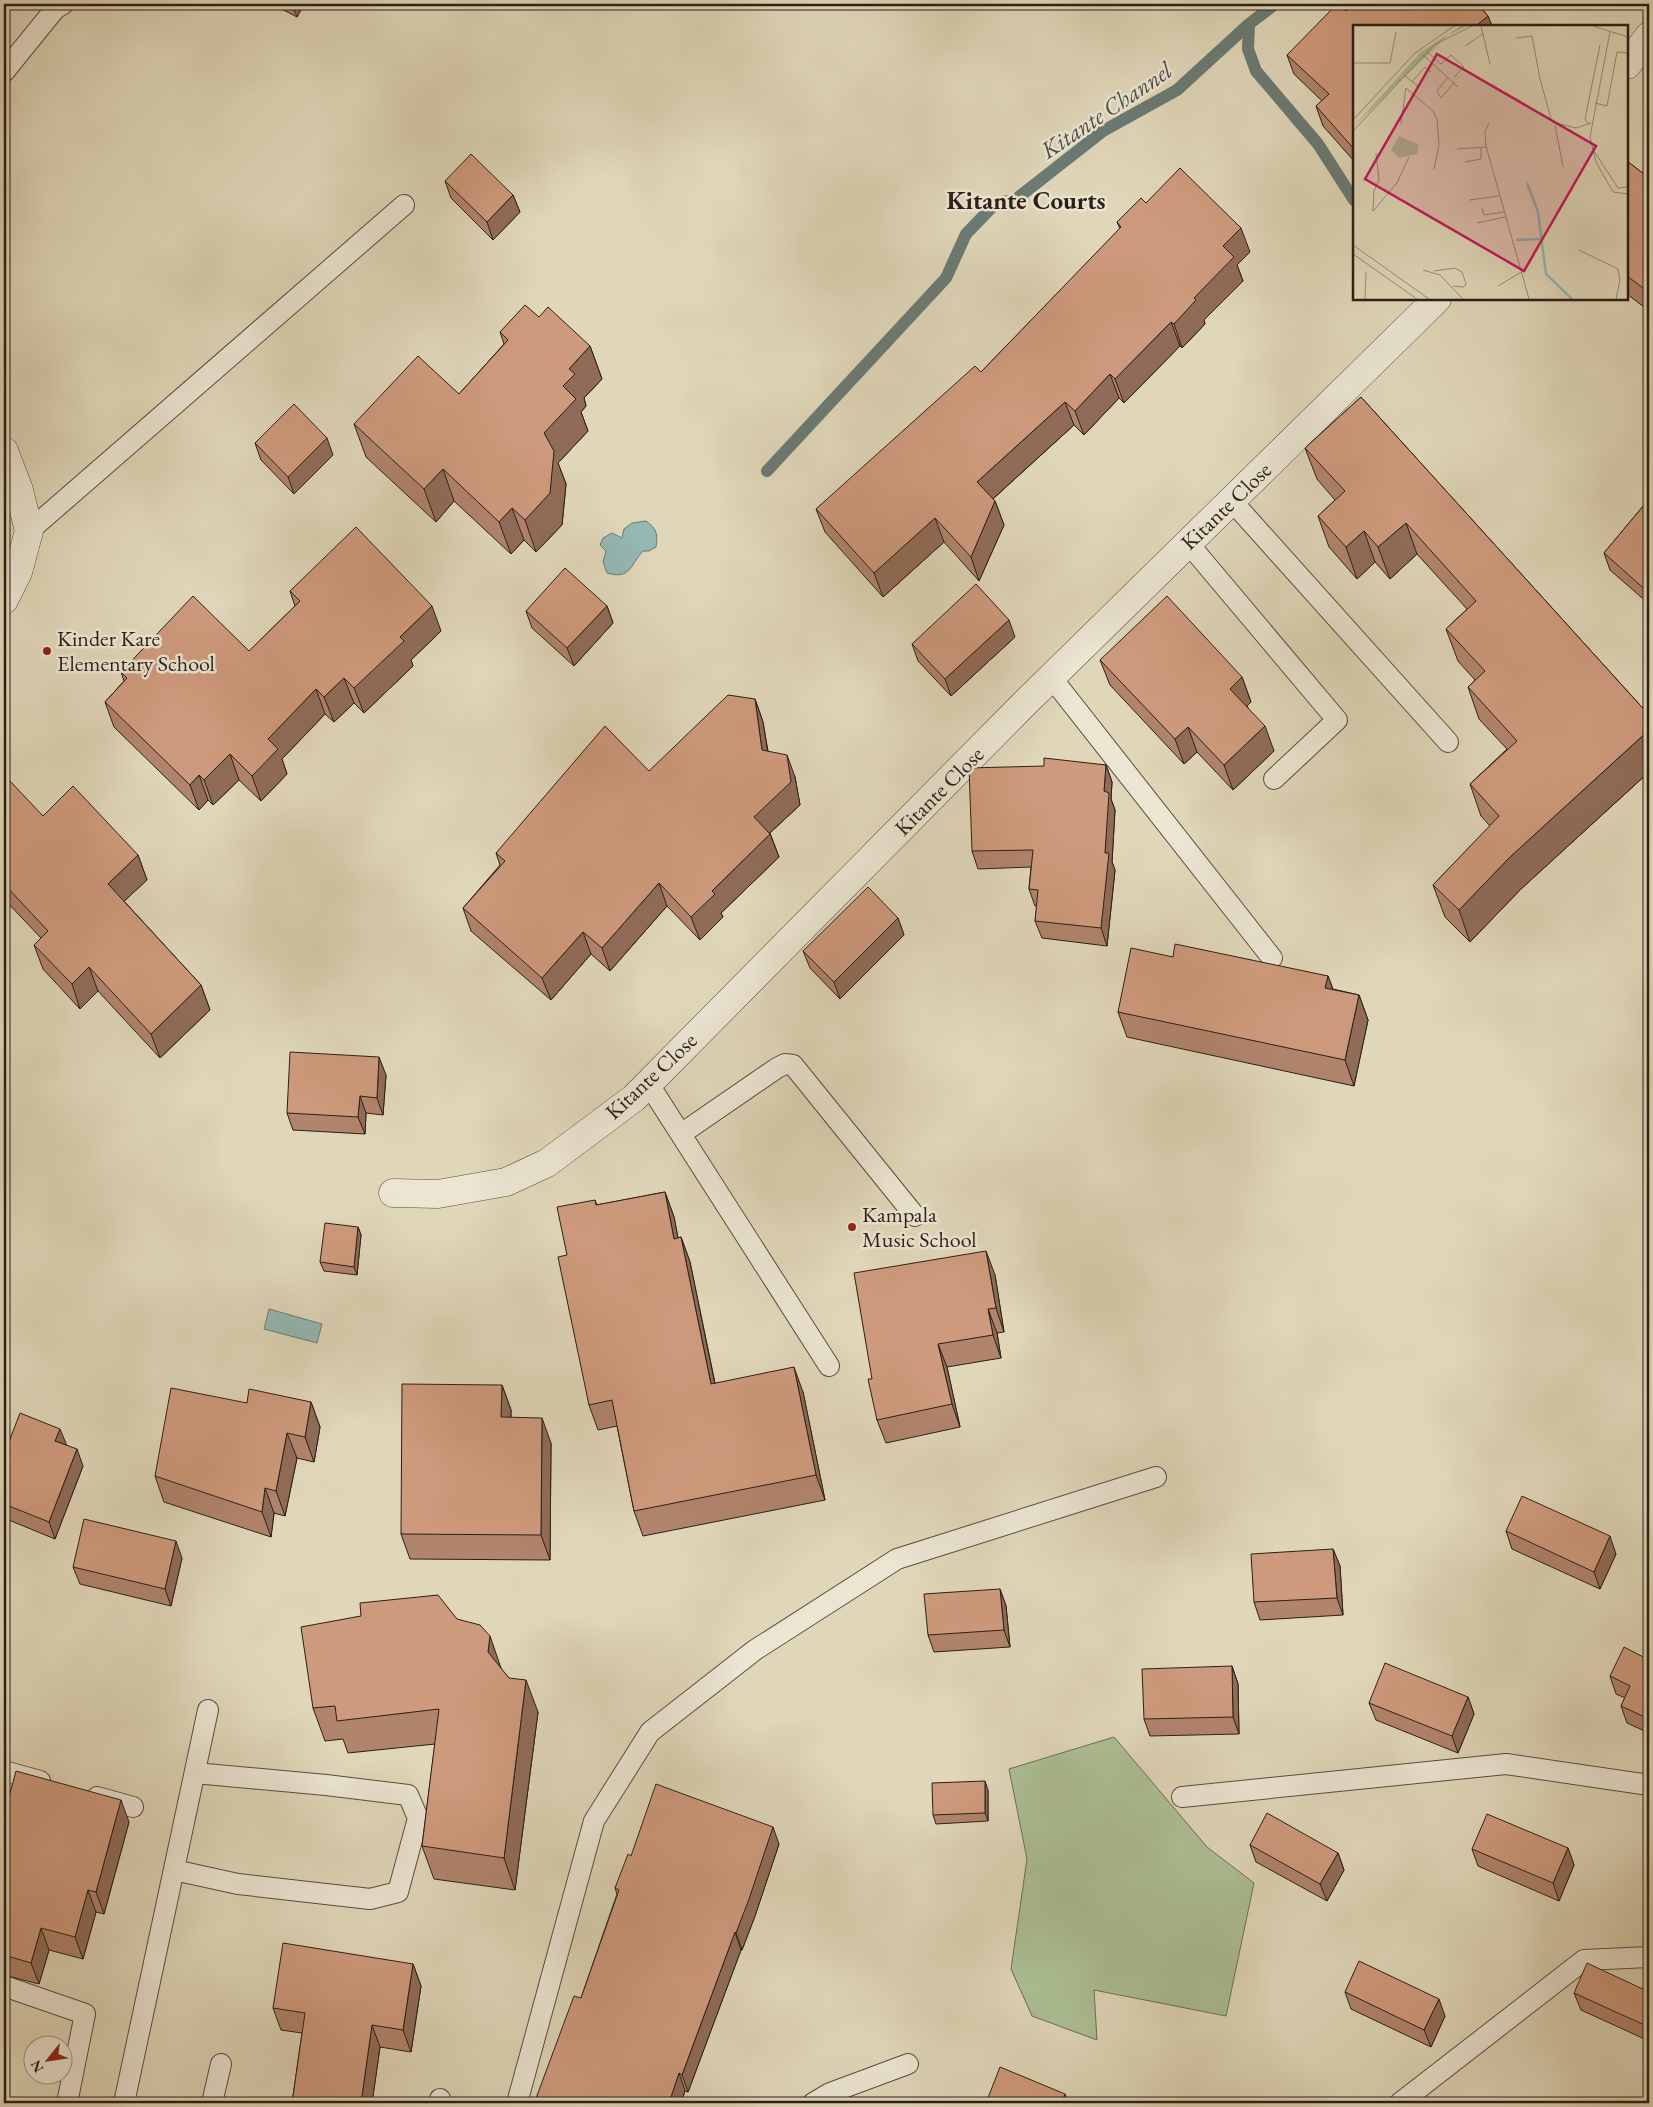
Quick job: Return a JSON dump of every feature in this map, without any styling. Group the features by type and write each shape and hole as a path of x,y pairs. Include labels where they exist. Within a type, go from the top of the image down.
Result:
{"street":[{"path":"1628,63 1649,36"},
{"name":"Kitante Close","path":"393,1193 438,1194 506,1182 547,1163 634,1098 1051,677 1436,300"},
{"path":"4,451 20,490 29,531 18,572 4,600"}],"lane":[{"path":"4,72 58,5"},
{"path":"29,531 404,205"},
{"path":"1232,500 1448,742"},
{"path":"1188,543 1337,720 1274,780"},
{"path":"1051,677 1272,958"},
{"path":"681,1134 777,1068 785,1064 793,1065 916,1216"},
{"path":"648,1083 829,1366"},
{"path":"517,2103 594,1821 650,1732 755,1650 897,1559 1156,1477"},
{"path":"124,2103 208,1710"},
{"path":"1182,1797 1506,1764 1649,1785"},
{"path":"4,1771 133,1807"},
{"path":"174,1870 238,1884 370,1899 398,1892 418,1818 408,1796 326,1785 195,1773"},
{"path":"1400,2103 1584,1960 1649,1957"},
{"path":"4,1986 85,2014 67,2103"},
{"path":"212,2103 221,2064"},
{"path":"813,2103 830,2093 908,2064"}],"green space":[{"path":"1114,1737 1207,1847 1254,1883 1226,2016 1094,1990 1097,2040 1032,2016 1011,1969 1027,1859 1009,1769"}],"water":[{"path":"646,521 656,532 656,547 649,551 643,551 626,573 615,575 607,573 603,562 606,551 600,545 603,538 612,533 622,538 624,529 632,523"},
{"path":"269,1309 322,1324 317,1343 264,1329"}],"building":[{"path":"1337,4 1346,11 1354,4 1477,4 1488,16 1477,25 1353,25 1353,148 1316,106 1329,94 1287,55"},
{"path":"471,154 513,195 487,222 445,181"},
{"path":"1628,162 1649,178 1649,280 1643,288 1628,277"},
{"path":"1180,168 1241,228 1223,246 1234,257 1194,298 1196,300 1174,324 1171,322 1115,379 1110,374 1075,411 1065,402 977,482 995,501 971,557 935,518 874,573 816,509 975,366 981,372 1121,227 1117,222 1141,198 1146,203"},
{"path":"525,305 539,317 548,307 590,346 569,369 575,374 563,386 576,399 544,433 554,451 550,493 525,520 512,508 499,522 443,469 424,489 354,424 418,356 459,394 508,340 500,332"},
{"path":"1361,397 1649,715 1649,730 1510,857 1459,910 1433,885 1499,816 1470,784 1517,741 1468,687 1485,671 1446,629 1476,601 1406,523 1378,547 1364,531 1346,547 1318,516 1345,491 1305,448"},
{"path":"294,404 327,438 288,477 255,443"},
{"path":"1649,499 1649,593 1604,553"},
{"path":"356,527 432,606 400,637 404,641 354,688 344,678 324,697 316,689 268,739 278,749 252,776 230,754 204,780 199,775 190,785 105,702 127,678 121,672 193,596 249,651 300,601 290,591"},
{"path":"565,568 607,606 567,648 526,611"},
{"path":"976,584 1009,620 945,679 912,644"},
{"path":"1167,596 1242,677 1230,689 1265,726 1224,765 1188,727 1175,739 1100,660"},
{"path":"728,695 755,699 762,750 787,755 791,782 754,817 770,834 712,891 715,894 691,917 659,883 602,948 583,932 542,978 463,908 505,861 496,853 605,726 649,771"},
{"path":"1044,758 1106,765 1104,791 1109,793 1105,853 1109,853 1101,928 1035,921 1038,890 1029,889 1033,850 972,851 969,768 1044,766"},
{"path":"9,780 43,816 73,786 138,855 108,884 201,985 151,1034 89,967 72,984 34,945 48,931 4,884 4,785"},
{"path":"868,887 898,918 834,982 803,951"},
{"path":"1175,944 1328,976 1325,988 1359,995 1345,1060 1118,1012 1131,948 1173,957"},
{"path":"290,1052 379,1057 377,1098 360,1096 358,1117 287,1113"},
{"path":"665,1192 674,1239 681,1237 711,1384 794,1367 816,1475 634,1511 612,1400 589,1405 558,1257 567,1255 557,1207 595,1200 596,1205"},
{"path":"325,1223 358,1227 354,1267 320,1262"},
{"path":"986,1251 996,1308 988,1309 993,1335 938,1344 952,1404 877,1420 868,1379 872,1379 854,1273"},
{"path":"402,1384 502,1385 501,1417 542,1418 541,1535 401,1534"},
{"path":"171,1388 247,1403 249,1389 311,1402 305,1437 287,1433 276,1491 265,1488 262,1512 155,1476"},
{"path":"20,1413 60,1429 55,1441 77,1449 49,1522 4,1504 4,1455"},
{"path":"1522,1496 1610,1536 1594,1572 1506,1531"},
{"path":"84,1519 176,1541 165,1589 73,1567"},
{"path":"1333,1549 1337,1598 1254,1602 1251,1554"},
{"path":"1000,1589 1004,1630 928,1635 924,1594"},
{"path":"438,1595 457,1619 480,1625 490,1636 488,1652 509,1678 526,1680 504,1858 422,1846 439,1709 337,1721 335,1706 313,1708 301,1627 361,1616 360,1603"},
{"path":"1624,1647 1649,1660 1649,1719 1621,1706 1630,1686 1610,1676"},
{"path":"1385,1663 1468,1697 1452,1736 1369,1703"},
{"path":"1232,1666 1233,1717 1144,1719 1142,1669"},
{"path":"16,1771 121,1800 96,1892 88,1890 75,1937 41,1928 31,1963 4,1955 4,1816"},
{"path":"985,1781 985,1813 933,1815 932,1783"},
{"path":"656,1784 773,1827 749,1899 682,2075 679,2073 669,2103 542,2103 535,2101 574,1996 581,1998 619,1890 615,1888 628,1854 631,1856"},
{"path":"1267,1813 1338,1853 1320,1884 1250,1845"},
{"path":"1487,1814 1568,1848 1553,1883 1472,1849"},
{"path":"283,1943 413,1964 403,2030 372,2025 361,2103 292,2103 305,2013 273,2008"},
{"path":"1359,1961 1439,1999 1424,2030 1345,1992"},
{"path":"1587,1963 1649,1992 1649,2027 1574,1993"},
{"path":"1000,2067 1065,2094 1061,2103 986,2103"}],"waterway":[{"name":"Kitante Channel","path":"767,471 946,278 966,234 996,203 1015,200 1103,131 1177,90 1249,24 1275,4"},
{"path":"1249,24 1248,49 1256,71 1318,144 1353,198"}],"place":[{"name":"Kinder Kare Elementary School","path":"47,651"},
{"name":"Kampala Music School","path":"852,1227"}],"district":[{"name":"Kitante Courts","path":"1026,200"}]}
